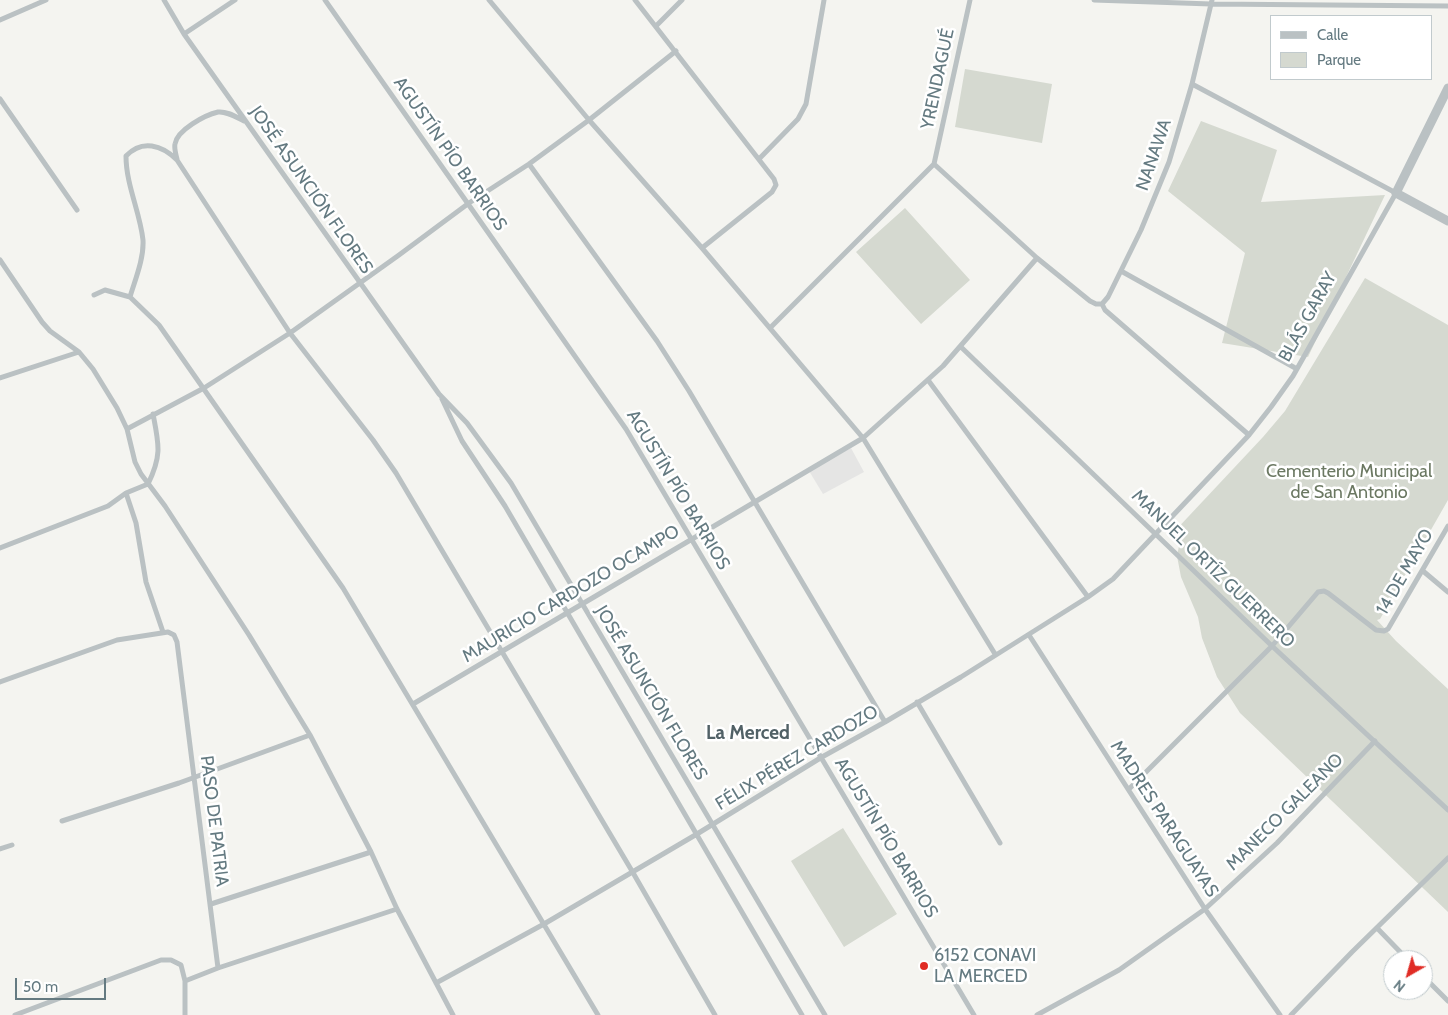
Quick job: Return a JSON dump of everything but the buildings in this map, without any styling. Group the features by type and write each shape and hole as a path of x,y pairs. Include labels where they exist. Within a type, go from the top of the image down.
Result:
{"street":[{"path":"0,20 46,0"},
{"name":"JOSÉ ASUNCIÓN FLORES","path":"164,0 184,34 359,283 439,394 467,422 511,483 825,1015"},
{"path":"184,34 235,0"},
{"name":"AGUSTÍN PÍO BARRIOS","path":"325,0 626,429 974,1015"},
{"path":"488,0 863,438 995,654"},
{"path":"635,0 759,159 774,179 776,185 772,192 702,248"},
{"path":"656,26 682,0"},
{"path":"759,159 798,119 806,104 824,0"},
{"name":"YRENDAGUÉ","path":"934,164 970,0"},
{"path":"1094,0 1448,6"},
{"name":"NANAWA","path":"1099,304 1108,297 1121,271 1141,230 1169,162 1192,84 1212,2"},
{"path":"127,429 204,388 290,333 469,203 529,164 676,52"},
{"path":"1192,84 1448,221"},
{"name":"BLÁS GARAY","path":"1157,535 1249,435 1297,369 1396,193 1448,88"},
{"path":"0,100 77,210"},
{"path":"177,160 175,142 190,124 219,112 232,114 246,122"},
{"path":"130,297 141,258 143,242 126,168 126,156 133,148 154,146 167,151 177,160 290,333 373,440 396,473 632,871 715,1015"},
{"path":"529,164 657,341 885,722"},
{"path":"770,328 934,164 1037,258 1099,304 1249,435"},
{"name":"MAURICIO CARDOZO OCAMPO","path":"413,704 863,438 928,380 1037,258"},
{"path":"0,260 42,322 50,331 79,352 93,369 118,408 127,429 135,462 249,635 310,735 397,909 454,1015"},
{"path":"1121,271 1297,369"},
{"path":"94,295 105,290 130,297 159,325 204,388 343,588 598,1015"},
{"name":"MANUEL ORTÍZ GUERRERO","path":"960,346 1272,646 1448,810"},
{"path":"0,378 79,352"},
{"path":"928,380 1088,598"},
{"name":"JOSÉ ASUNCIÓN FLORES","path":"439,394 462,442 505,506 802,1015"},
{"path":"0,548 108,506 126,493 148,484 158,461 158,440 153,414"},
{"path":"0,682 117,640 162,632 146,582 136,523 126,493"},
{"name":"14 DE MAYO","path":"1272,646 1318,592 1322,591 1328,593 1376,630 1384,631 1388,629 1448,526"},
{"name":"FÉLIX PÉREZ CARDOZO","path":"436,983 544,924 1029,635 1088,598 1113,579 1157,535"},
{"path":"1423,571 1448,592"},
{"name":"PASO DE PATRIA","path":"162,632 174,635 178,642 218,968"},
{"name":"MADRES PARAGUAYAS","path":"1029,635 1205,909 1280,1015"},
{"path":"1129,789 1272,646"},
{"path":"917,702 1000,843"},
{"path":"62,821 194,777 310,735"},
{"name":"MANECO GALEANO","path":"1038,1015 1119,970 1205,909 1277,843 1375,741"},
{"path":"0,849 12,845"},
{"path":"211,904 370,852"},
{"path":"1291,1015 1448,858"},
{"path":"185,981 218,968 397,909"},
{"path":"1376,928 1398,950"},
{"path":"15,1015 162,960 171,960 181,965 185,981 185,1015"},
{"path":"1433,986 1448,1001"}],"shaded area":[{"path":"851,448 864,472 823,494 809,471"}],"green space":[{"path":"965,69 1052,84 1042,143 955,127"},
{"path":"1201,121 1277,150 1261,202 1385,195 1308,357 1222,343 1245,253 1168,191"},
{"path":"905,208 970,280 921,324 856,252"},
{"name":"Cementerio Municipal de San Antonio","path":"1365,278 1448,325 1448,500 1380,619 1377,620 1396,641 1448,689 1448,912 1240,713 1217,677 1202,638 1198,617 1181,577 1177,556 1179,546 1171,538 1173,533 1285,411"},
{"path":"843,828 897,914 844,947 791,861"}],"place":[{"name":"6152 CONAVI LA MERCED","path":"924,966"}],"district":[{"name":"La Merced","path":"748,733"}]}
